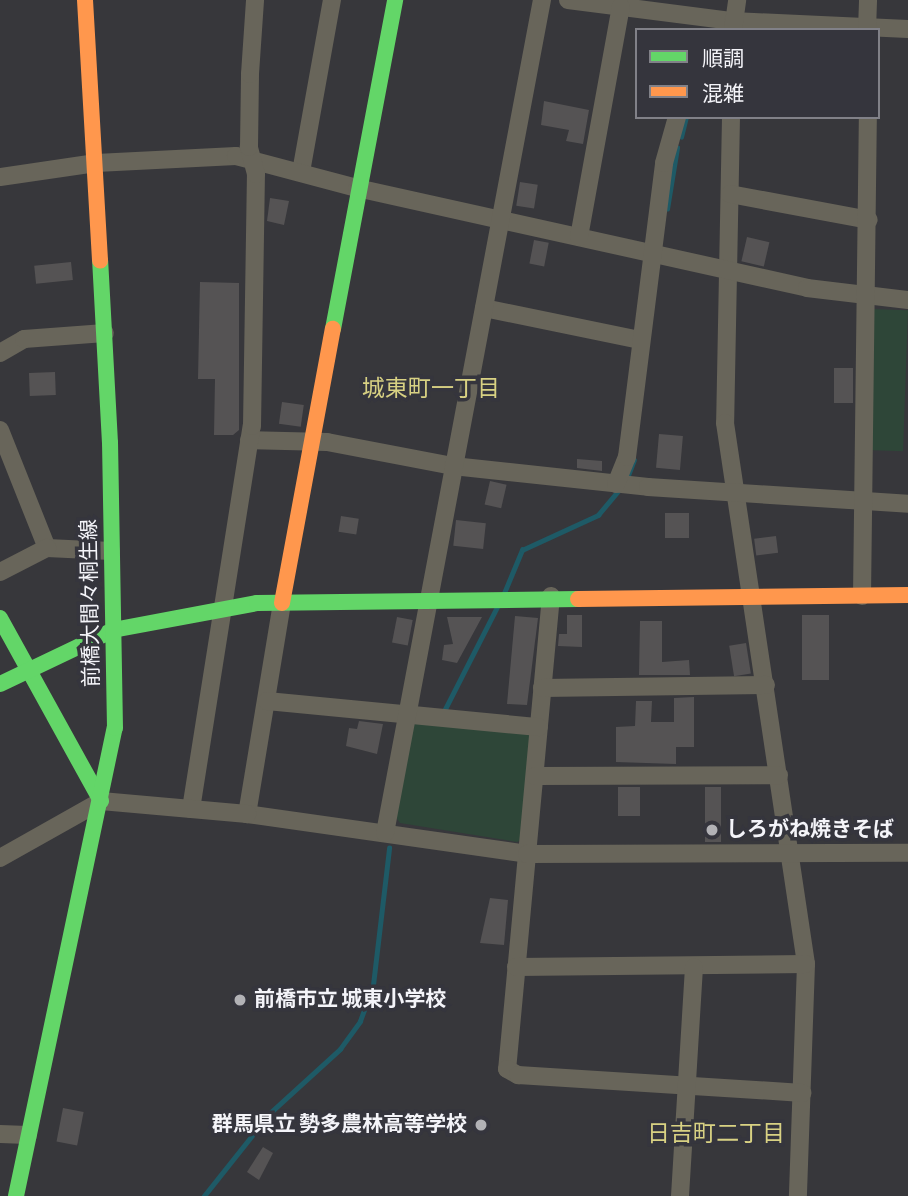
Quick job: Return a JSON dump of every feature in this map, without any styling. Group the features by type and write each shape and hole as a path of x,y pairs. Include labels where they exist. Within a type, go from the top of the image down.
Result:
{"street":[{"name":"前橋大間々桐生線","path":"16,1196 115,728 105,333 85,0"},
{"path":"191,809 249,440 253,161 250,86 255,0"},
{"path":"301,172 332,0"},
{"path":"247,814 357,188 395,0"},
{"path":"385,833 542,0"},
{"path":"568,0 621,6 702,24 834,28"},
{"path":"733,25 737,0"},
{"path":"867,0 867,28"},
{"path":"579,237 621,6"},
{"path":"880,29 908,29"},
{"path":"623,485 640,340 659,255 677,119"},
{"path":"731,119 725,423 754,596 806,964 798,1196"},
{"path":"862,596 869,220 868,119"},
{"path":"0,177 96,163 228,155 357,188 728,270 868,299 908,300"},
{"path":"730,194 869,220"},
{"path":"484,308 640,340"},
{"path":"0,353 24,340 105,333"},
{"path":"0,430 47,548"},
{"path":"249,440 311,442 453,466 623,485 908,504"},
{"path":"0,572 47,548 111,551"},
{"path":"0,684 113,630 221,610 282,603 551,596 908,595"},
{"path":"551,596 506,1063 512,1074 686,1089 802,1093"},
{"path":"0,618 101,801"},
{"path":"542,688 766,685"},
{"path":"267,701 539,727"},
{"path":"535,776 779,775"},
{"path":"0,858 101,801 247,814 527,855 908,853"},
{"path":"516,967 806,964"},
{"path":"680,1196 694,967"},
{"path":"0,1134 28,1135"}],"green space":[{"path":"870,309 908,310 903,451 865,450"},
{"path":"416,723 527,732 532,739 524,838 517,842 400,823 395,816 411,725"}],"building":[{"path":"544,101 589,110 583,144 566,141 569,130 541,125"},
{"path":"520,182 538,185 534,209 516,206"},
{"path":"270,198 289,201 284,225 267,221"},
{"path":"747,237 769,242 764,267 741,261"},
{"path":"534,240 549,243 544,266 529,264"},
{"path":"71,262 73,280 36,284 34,266"},
{"path":"200,282 239,283 239,430 233,435 214,435 215,379 198,379"},
{"path":"834,368 853,368 853,403 834,403"},
{"path":"55,372 56,395 30,396 29,373"},
{"path":"282,402 304,405 301,427 279,424"},
{"path":"659,434 683,436 680,470 656,468"},
{"path":"577,459 602,461 602,471 577,468"},
{"path":"490,481 507,485 501,508 485,504"},
{"path":"665,513 689,513 689,538 665,538"},
{"path":"341,516 359,519 356,535 338,532"},
{"path":"456,520 486,523 483,549 453,546"},
{"path":"776,536 778,553 756,556 754,539"},
{"path":"567,615 582,615 582,647 558,646 559,634 567,634"},
{"path":"802,615 829,615 829,680 802,680"},
{"path":"515,616 538,618 527,705 507,704"},
{"path":"397,617 413,620 408,646 392,643"},
{"path":"447,617 482,617 457,663 442,660 444,645 453,644"},
{"path":"640,621 662,621 662,662 689,660 690,675 639,675"},
{"path":"746,643 751,674 734,676 729,646"},
{"path":"694,697 694,747 676,747 676,764 616,762 616,727 635,726 636,701 652,701 651,722 674,722 674,698"},
{"path":"359,721 383,724 377,754 346,746 349,728 357,729"},
{"path":"618,787 640,787 640,816 618,816"},
{"path":"705,787 721,787 721,842 705,842"},
{"path":"490,898 508,900 504,945 480,943"},
{"path":"63,1108 84,1112 77,1145 57,1141"},
{"path":"263,1147 273,1153 259,1180 247,1172"}],"waterway":[{"path":"681,137 686,119"},
{"path":"667,209 677,148"},
{"path":"627,478 634,460"},
{"path":"504,593 522,550 598,515 621,488"},
{"path":"442,715 497,607"},
{"path":"204,1196 270,1113 340,1049 360,1021 373,985 389,848"}],"traffic: fast":[{"path":"333,329 395,0"},
{"path":"16,1196 115,728 110,443 100,261"},
{"path":"0,684 113,630 257,603 578,599"},
{"path":"0,618 101,801"}],"traffic: slow":[{"path":"85,0 100,261"},
{"path":"282,603 333,329"},
{"path":"578,599 908,595"}],"place":[{"name":"しろがね焼きそば","path":"712,830"},
{"name":"前橋市立 城東小学校","path":"240,1000"},
{"name":"群馬県立 勢多農林高等学校","path":"481,1125"}],"district":[{"name":"城東町一丁目","path":"431,390"},
{"name":"日吉町二丁目","path":"716,1135"}]}
